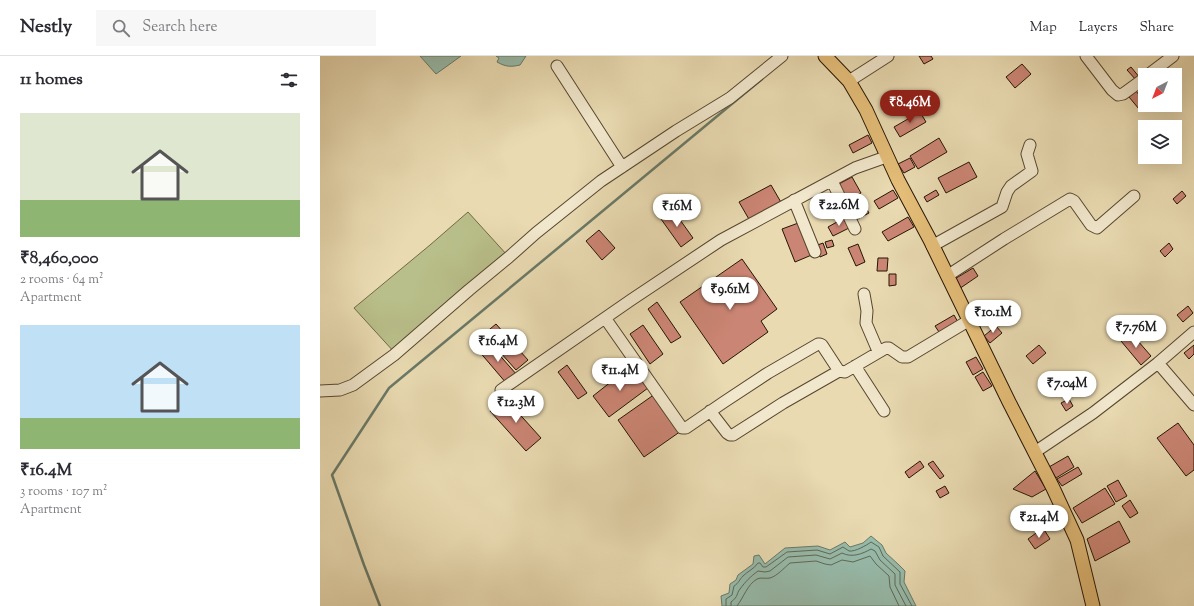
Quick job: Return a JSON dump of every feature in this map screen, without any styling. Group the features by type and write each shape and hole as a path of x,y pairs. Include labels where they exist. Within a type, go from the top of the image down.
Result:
{"main road":[{"path":"826,56 849,81 866,110 886,157 932,246 1034,452 1054,488 1077,540 1093,606"}],"street":[{"path":"320,391 340,390 353,385 384,363 509,257 536,232 601,181 730,98 782,56"},
{"path":"849,81 888,56"},
{"path":"1086,56 1112,90 1118,95 1123,94 1138,83"},
{"path":"1157,68 1173,56"},
{"path":"557,66 622,167"},
{"path":"932,246 1002,207 1008,189 1032,171 1027,154 1030,145"},
{"path":"501,390 721,240 855,168 886,157"},
{"path":"832,181 855,229"},
{"path":"947,276 1070,199 1074,202 1091,225 1097,228 1134,196"},
{"path":"794,200 815,252"},
{"path":"864,294 867,313 866,323 878,352"},
{"path":"605,318 682,428 686,428 768,373 818,344 822,346 839,371"},
{"path":"710,411 727,433 733,435 839,371 845,372 878,352 889,348 902,357 908,357 968,321"},
{"path":"1034,452 1093,413 1158,363 1194,332"},
{"path":"1158,363 1194,405"},
{"path":"855,366 884,411"}],"green space":[{"path":"468,212 508,256 395,353 354,308"}],"water":[{"path":"420,56 461,56 436,74"},
{"path":"496,56 526,56 520,65 506,66 497,62 499,58"},
{"path":"871,536 882,545 886,553 905,571 904,582 916,606 722,606 721,596 729,593 730,584 736,580 738,575 753,564 754,556 759,555 765,564 785,548 818,546 830,550 845,542 850,547 863,543"}],"building":[{"path":"919,56 931,56 933,59 924,64"},
{"path":"1022,64 1031,74 1015,88 1006,77"},
{"path":"1131,67 1138,76 1137,81 1127,70"},
{"path":"1136,91 1138,93 1138,108 1129,97"},
{"path":"928,95 934,101 925,108 920,101"},
{"path":"920,112 926,122 900,137 894,127"},
{"path":"868,135 872,143 853,153 849,145"},
{"path":"939,138 947,152 918,169 910,156"},
{"path":"910,158 915,167 904,173 898,164"},
{"path":"969,162 977,177 946,193 938,178"},
{"path":"852,177 861,193 845,201 837,185"},
{"path":"771,185 782,204 750,221 739,202"},
{"path":"893,190 898,198 879,209 874,201"},
{"path":"936,190 939,195 927,202 924,197"},
{"path":"1182,191 1186,196 1177,204 1173,199"},
{"path":"865,206 869,213 854,221 850,214"},
{"path":"673,210 693,238 681,247 661,219"},
{"path":"908,217 914,227 888,241 882,232"},
{"path":"844,218 849,228 833,236 828,227"},
{"path":"801,222 814,254 795,262 782,229"},
{"path":"599,230 615,248 602,260 586,241"},
{"path":"832,240 834,246 827,248 825,242"},
{"path":"823,243 827,254 820,257 815,246"},
{"path":"1169,243 1173,249 1165,257 1160,251"},
{"path":"858,244 865,262 856,266 848,248"},
{"path":"878,258 888,258 887,271 877,271"},
{"path":"742,259 777,309 761,321 768,332 723,364 680,302"},
{"path":"973,268 978,276 959,289 953,280"},
{"path":"889,274 896,274 896,285 889,286"},
{"path":"657,302 681,337 671,343 648,309"},
{"path":"1188,306 1193,313 1183,322 1177,315"},
{"path":"954,315 959,324 941,335 935,326"},
{"path":"496,324 528,360 516,370 484,334"},
{"path":"643,325 663,354 650,364 630,334"},
{"path":"996,326 1002,333 990,343 984,336"},
{"path":"1131,333 1151,356 1141,365 1121,341"},
{"path":"488,342 517,375 507,384 478,350"},
{"path":"1039,345 1046,353 1033,364 1026,356"},
{"path":"1194,345 1194,354 1189,359 1184,353"},
{"path":"976,357 983,369 973,375 966,362"},
{"path":"567,365 587,393 578,399 558,372"},
{"path":"631,366 648,388 609,417 593,396"},
{"path":"983,372 992,386 983,391 975,377"},
{"path":"655,394 681,431 644,457 618,420"},
{"path":"505,398 541,438 526,451 490,411"},
{"path":"1069,399 1073,406 1066,411 1061,403"},
{"path":"1178,423 1194,445 1194,470 1186,476 1157,438"},
{"path":"1068,456 1074,467 1056,478 1049,467"},
{"path":"920,461 924,467 909,478 905,472"},
{"path":"933,461 944,476 940,479 928,464"},
{"path":"1078,467 1082,474 1062,486 1057,479"},
{"path":"1035,471 1046,489 1032,497 1013,489"},
{"path":"1118,480 1127,496 1116,502 1107,486"},
{"path":"945,486 949,493 940,498 936,491"},
{"path":"1105,488 1115,504 1082,523 1073,508"},
{"path":"1130,500 1138,513 1130,518 1122,506"},
{"path":"1119,521 1130,542 1095,561 1087,539"},
{"path":"1043,528 1050,539 1035,549 1028,539"}],"waterway":[{"path":"380,606 332,475 389,388 762,79"}]}
